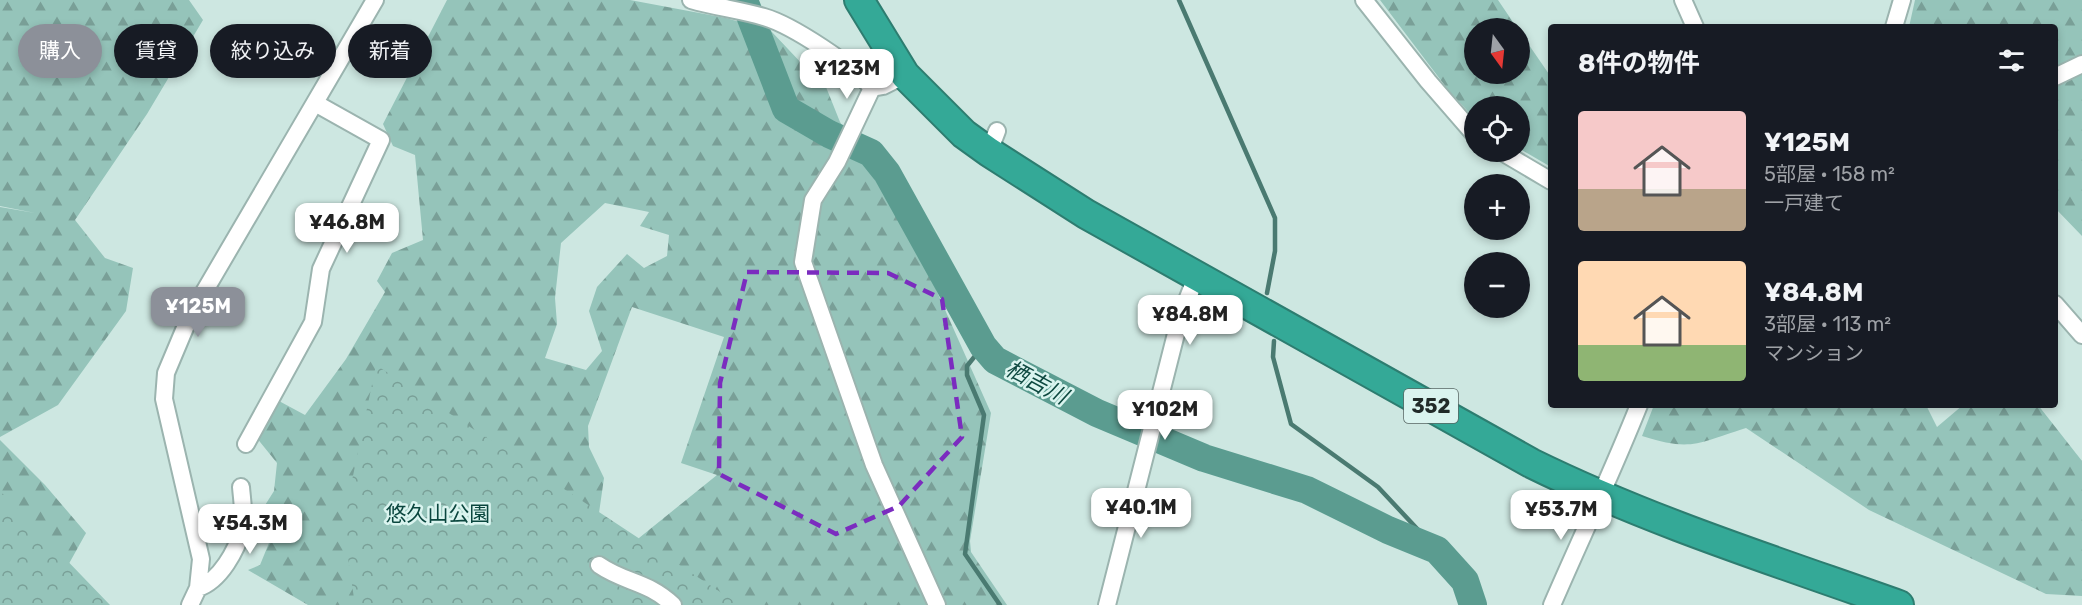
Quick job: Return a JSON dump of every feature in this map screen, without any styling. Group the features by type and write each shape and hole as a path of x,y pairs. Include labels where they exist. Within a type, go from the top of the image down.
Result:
{"highway":[{"name":"352","path":"859,0 905,75 964,134 993,141 1086,214 1531,463 1646,516 1899,605"}],"street":[{"path":"190,605 198,588 201,559 164,399 166,373 190,316 375,0"},
{"path":"692,0 765,17 784,25 861,74 872,88"},
{"path":"1364,0 1464,122"},
{"path":"1683,0 1694,24"},
{"path":"1895,24 1902,0"},
{"path":"2058,76 2082,64"},
{"path":"872,88 883,86 905,75"},
{"path":"872,88 837,162 813,200 804,262 874,465 937,605"},
{"path":"246,444 313,322 321,269 381,140 315,104"},
{"path":"1519,162 1548,179"},
{"path":"1107,605 1180,318 1197,275"},
{"path":"2058,307 2082,335"},
{"path":"1552,605 1603,495 1638,408"},
{"path":"198,588 214,578 233,550 242,528 241,487"},
{"path":"599,565 657,590 673,605"}],"highlighted area":[{"path":"747,272 888,273 942,299 962,437 899,506 836,534 719,474 720,383"}],"green space":[{"path":"0,0 189,0 203,20 198,28 198,24 114,24 114,78 168,78 147,114 75,220 105,258 133,268 126,311 58,405 0,437 0,207 35,213 0,206"},
{"path":"447,0 630,0 726,18 771,31 805,67 824,82 840,122 871,169 875,180 885,190 908,233 925,256 930,276 991,413 970,541 971,552 1007,605 687,605 632,559 639,538 717,475 681,463 724,337 632,307 588,426 589,447 604,478 594,548 533,605 308,605 248,570 260,565 271,538 255,521 274,491 277,463 256,437 279,401 305,415 346,359 385,292 377,281 392,253 423,240 415,155 393,146 383,124 407,78 432,78 432,29","holes":["605,203 649,212 640,226 669,235 667,256 644,268 627,254 597,287 589,311 602,351 586,370 545,358 557,324 555,298 561,243"]},
{"path":"1380,0 1498,0 1510,18 1464,18 1464,84 1530,84 1530,47 1548,73 1548,165 1530,155 1530,96 1464,96 1464,107 1449,91"},
{"path":"1915,0 2082,0 2082,236 2058,211 2058,24 1910,24"},
{"name":"悠久山公園","path":"376,365 740,605 355,605 343,524"},
{"path":"1653,408 1928,408 1937,427 1959,408 2040,408 2082,461 2082,596 2046,594 1869,510 1746,428 1695,444 1673,444 1642,436"},
{"path":"0,440 45,485 86,533 66,569 0,605"},
{"path":"0,491 110,605 0,605"}],"waterway":[{"name":"栖吉川","path":"744,0 786,109 829,134 871,153 887,173 983,346 995,360 1097,413 1204,458 1307,490 1388,530 1437,550 1465,581 1473,605"},
{"path":"1179,0 1275,218 1275,251 1267,293"},
{"path":"1274,341 1273,357 1291,424 1378,487 1437,550"},
{"path":"983,346 967,366 967,375 984,415 965,554 1000,605"}]}
